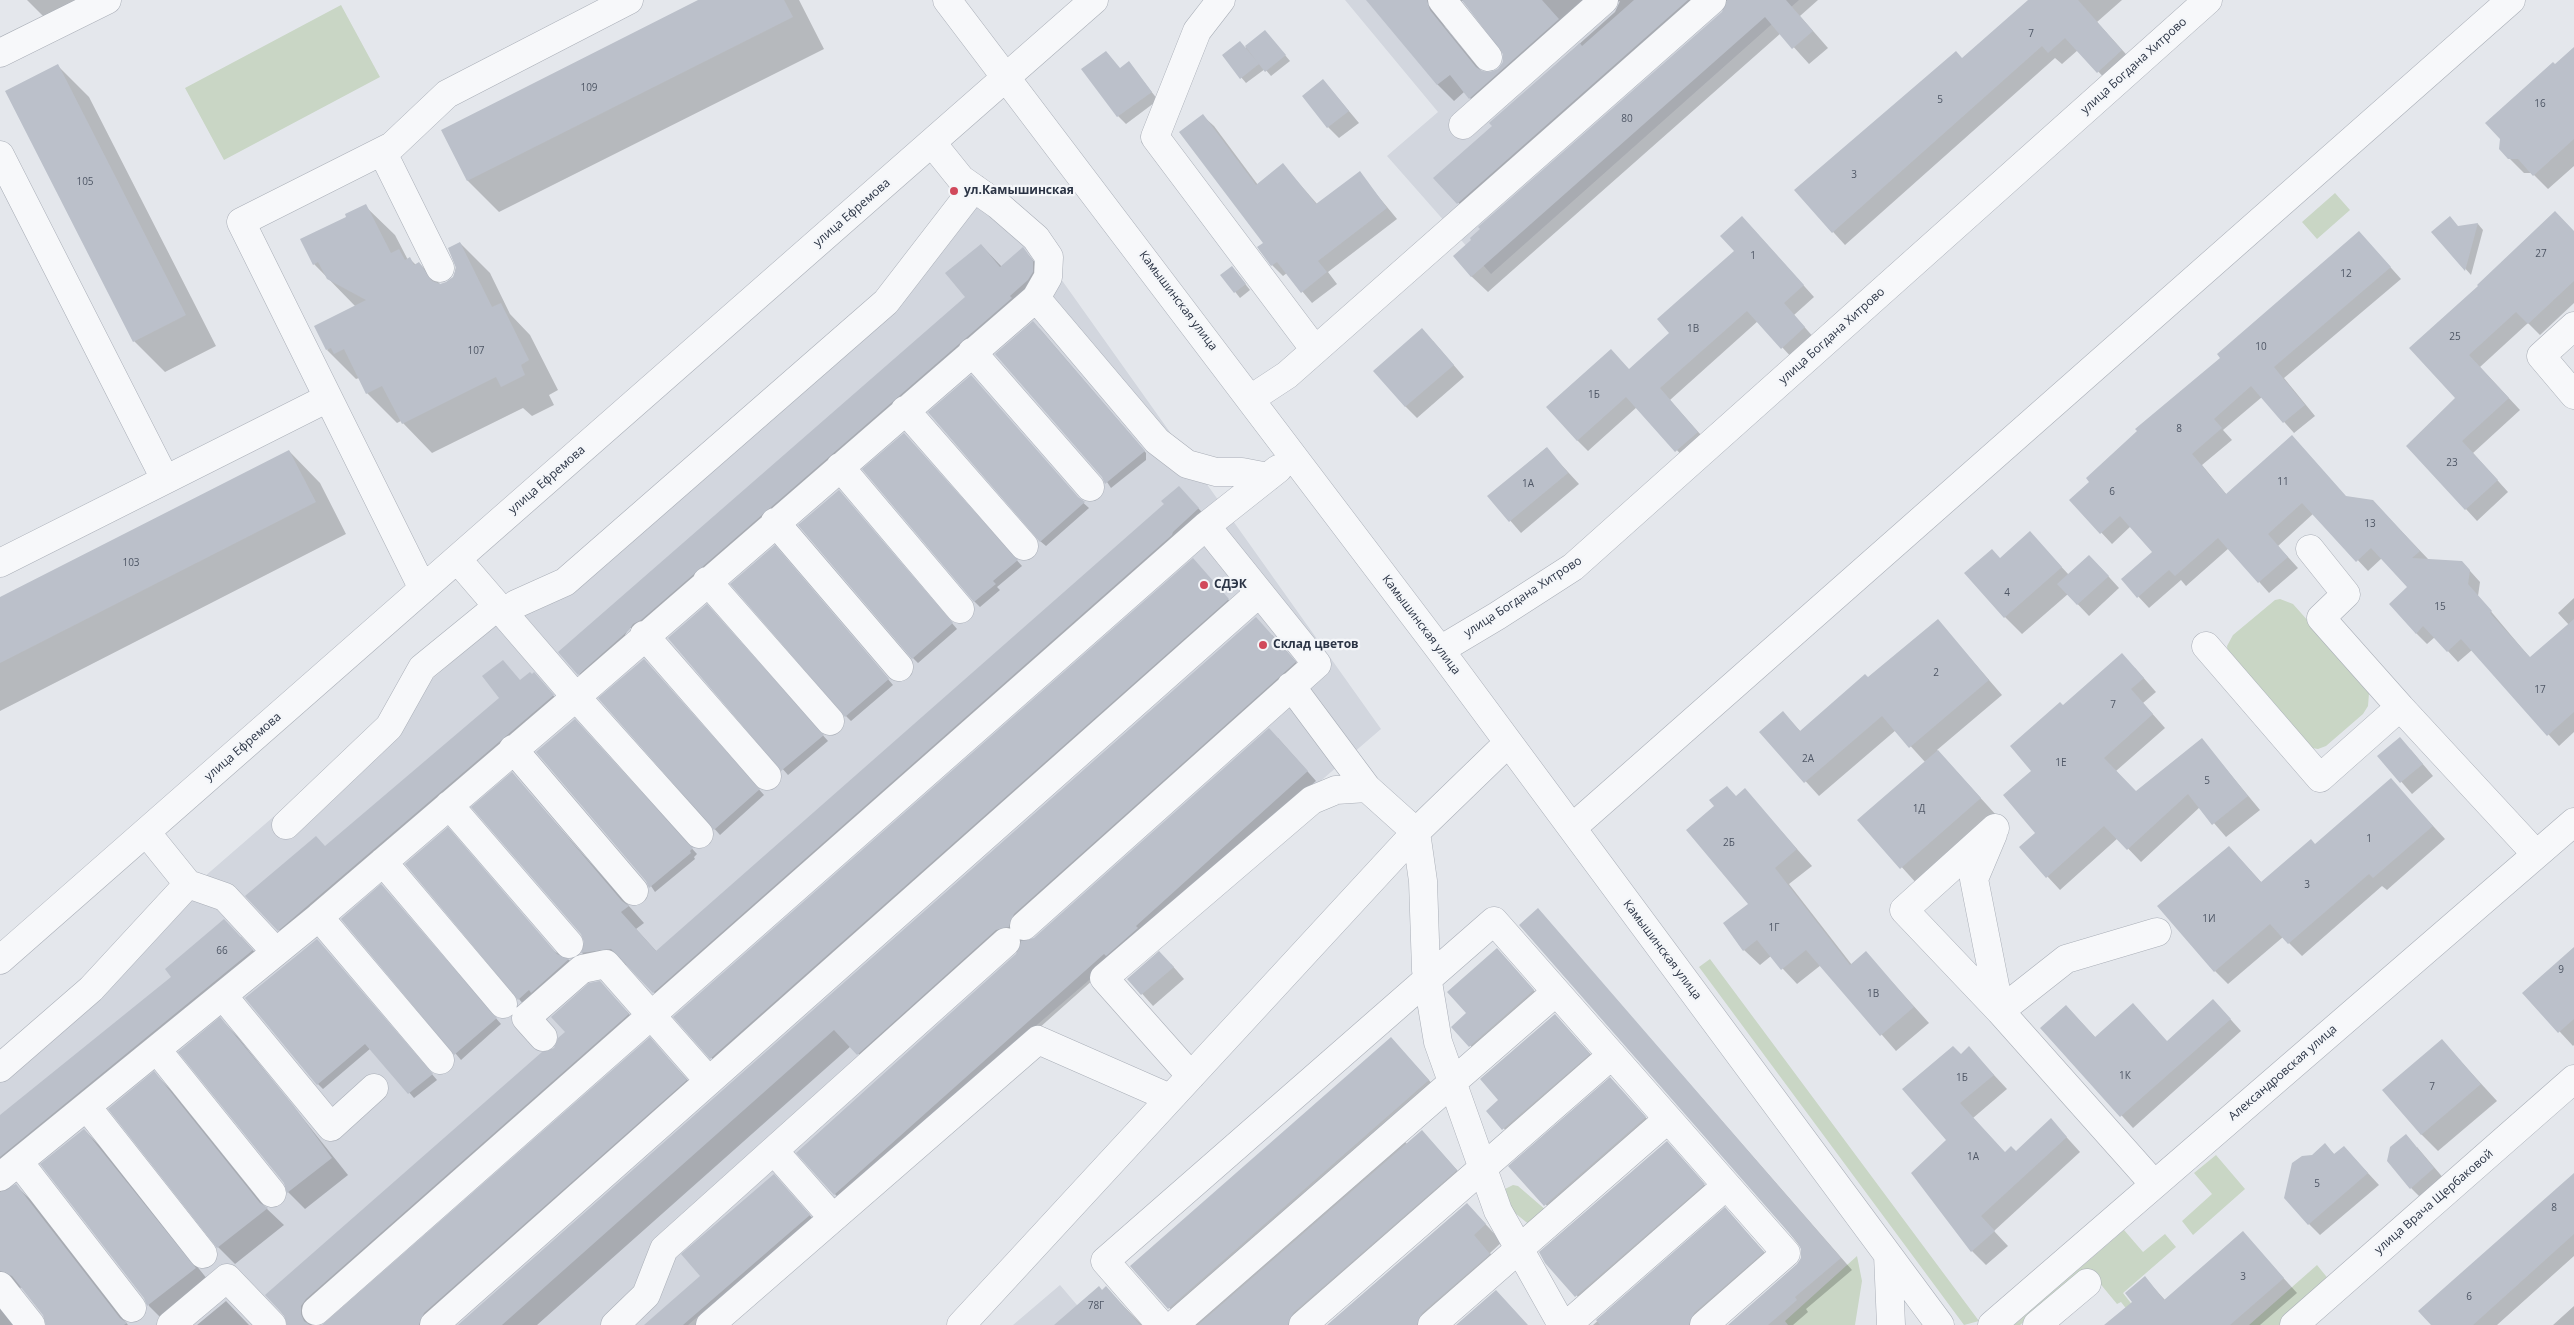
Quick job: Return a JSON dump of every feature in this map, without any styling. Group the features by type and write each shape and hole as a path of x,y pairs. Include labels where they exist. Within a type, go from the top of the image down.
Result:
{"street":[{"path":"0,53 107,0"},
{"name":"Камышинская улица","path":"947,0 1252,398 1940,1325"},
{"name":"улица Ефремова","path":"0,960 1094,0"},
{"path":"1221,0 1197,32 1155,137 1315,350"},
{"path":"1442,0 1488,57"},
{"path":"1463,125 1604,0"},
{"path":"1252,398 1287,374 1315,350 1712,0"},
{"name":"улица Богдана Хитрово","path":"1440,650 1573,567 2208,0"},
{"path":"1572,828 2511,0"},
{"path":"423,589 241,222 392,146 447,94 615,3"},
{"path":"132,1308 9,1170 319,917 1036,298 1048,277 1049,257 1025,226 961,179 932,143"},
{"path":"382,151 440,268"},
{"path":"0,155 165,479"},
{"path":"286,825 389,727 422,668 501,610 566,582 886,302 974,188"},
{"path":"1036,298 1157,441 1199,469 1216,472 1242,472 1268,477"},
{"path":"2574,326 2541,356 2574,395"},
{"path":"972,352 1090,487"},
{"path":"0,563 328,398"},
{"path":"905,410 1024,546"},
{"path":"316,1311 1206,526 1295,456"},
{"path":"840,467 960,609"},
{"path":"775,522 899,667"},
{"path":"615,1325 646,1295 664,1249 775,1152 1317,664 1206,526"},
{"path":"2310,549 2346,594 2321,618 2400,707 2536,854"},
{"path":"458,558 576,697 699,834"},
{"path":"707,581 830,721"},
{"path":"434,1325 1259,593"},
{"path":"644,636 767,776"},
{"path":"2206,646 2320,778 2400,707"},
{"path":"1292,686 1367,788 1416,832 1423,881 1428,978 1438,1042 1498,1211 1562,1325"},
{"path":"961,1325 1416,832 1508,743"},
{"path":"514,749 634,891"},
{"path":"1191,1076 1104,978 1312,800 1336,790 1367,788"},
{"path":"449,805 569,944"},
{"name":"Александровская улица","path":"1992,1325 2574,822"},
{"path":"2000,1011 1974,879 1995,828 1904,910 2000,1011 2154,1184"},
{"path":"146,832 188,884 226,897 276,952"},
{"path":"383,862 503,1004"},
{"path":"0,1068 91,989 188,884"},
{"path":"319,917 440,1060"},
{"path":"1161,1325 1105,1261 1494,921 1786,1253 1704,1325"},
{"path":"2000,1011 2066,959 2157,932"},
{"path":"543,1038 526,1018 582,969 606,964 710,1081"},
{"path":"1174,1325 1556,992"},
{"path":"223,996 331,1127 374,1088"},
{"path":"710,1325 1038,1040 1170,1098"},
{"path":"156,1050 272,1194"},
{"path":"1303,1325 1612,1055"},
{"name":"улица Врача Щербаковой","path":"2294,1325 2574,1079"},
{"path":"87,1107 202,1254"},
{"path":"1432,1325 1668,1119"},
{"path":"775,1152 833,1218"},
{"path":"1567,1325 1726,1186"},
{"path":"1888,1255 1891,1325"},
{"path":"171,1325 227,1278 272,1325"},
{"path":"2038,1325 2087,1283"},
{"path":"0,1286 31,1325"}],"shaded area":[{"path":"1345,0 1799,0 1491,274 1387,156 1438,112"},
{"path":"997,189 1381,729 688,1325 0,1325 0,1054"},
{"path":"1060,1285 1094,1325 1013,1325"}],"green space":[{"path":"341,5 380,77 224,160 185,88"},
{"path":"2335,193 2350,210 2317,239 2302,222"},
{"path":"2280,599 2293,604 2367,687 2369,693 2368,706 2363,714 2326,746 2318,749 2312,748 2228,653 2227,646 2233,635 2275,600"},
{"path":"1710,959 1979,1321 1964,1325 1699,967"},
{"path":"2216,1155 2245,1189 2193,1235 2182,1221 2212,1194 2194,1173"},
{"path":"1513,1185 1518,1186 1547,1211 1531,1226 1510,1209 1505,1189"},
{"path":"2124,1230 2143,1252 2165,1234 2176,1247 2123,1293 2148,1325 2139,1325 2121,1302 2117,1304 2088,1269 2020,1325 2014,1325"},
{"path":"1857,1256 1862,1281 1855,1325 1788,1325 1785,1321"},
{"path":"2317,1265 2330,1281 2279,1325 2249,1325"}],"building":[{"path":"698,0 784,0 793,17 467,181 441,130"},
{"path":"1366,0 1427,0 1430,10 1476,67 1482,71 1490,72 1498,69 1503,62 1503,54 1462,0 1542,0 1559,19 1469,99 1450,75 1437,85"},
{"path":"1634,0 1688,0 1457,204 1433,178 1492,126 1489,123 1580,43 1582,46"},
{"path":"1727,0 1786,0 1813,31 1792,49 1765,17 1471,277 1453,256 1471,240 1470,238 1480,229 1478,227 1722,12"},
{"path":"2028,0 2078,0 2122,50 2097,73 2065,38 2048,53 2042,46 1832,233 1794,190 1956,51 1962,58"},
{"path":"1265,30 1286,55 1265,72 1245,46"},
{"path":"1240,41 1259,64 1240,79 1222,55"},
{"path":"2574,47 2574,139 2533,176 2518,159 2508,159 2499,149 2500,139 2485,123 2553,62 2555,64"},
{"path":"1106,51 1120,68 1129,61 1152,92 1117,117 1081,69"},
{"path":"58,64 186,315 133,342 5,91"},
{"path":"1323,79 1349,111 1327,128 1302,96"},
{"path":"1203,114 1256,185 1283,163 1316,204 1360,171 1387,208 1318,261 1327,272 1301,293 1277,262 1271,266 1257,247 1263,243 1179,132"},
{"path":"366,204 391,253 399,249 405,260 410,257 414,265 419,262 432,281 440,284 453,277 456,268 448,248 460,242 492,307 501,303 529,360 521,365 525,375 501,387 496,377 402,424 382,386 366,394 344,349 334,354 331,348 326,350 314,326 366,300 327,279 318,262 313,265 300,239 346,217 345,214"},
{"path":"2555,211 2574,231 2574,281 2528,324 2516,312 2469,355 2509,398 2462,441 2498,480 2465,510 2406,446 2455,398 2409,348 2478,286"},
{"path":"1742,216 1804,285 1784,303 1805,327 1781,349 1747,311 1660,388 1698,432 1675,452 1626,397 1577,441 1546,407 1611,349 1629,369 1669,333 1657,319 1734,251 1720,236"},
{"path":"2450,216 2458,226 2478,223 2465,271 2431,232"},
{"path":"2359,231 2391,267 2274,367 2305,405 2283,423 2251,386 2214,419 2222,428 2192,454 2226,494 2292,435 2346,496 2373,500 2420,551 2412,558 2462,561 2470,570 2468,584 2492,611 2490,613 2530,657 2574,619 2574,712 2547,736 2461,639 2447,652 2423,626 2416,634 2389,604 2407,587 2371,548 2356,562 2302,503 2268,534 2288,557 2258,583 2218,538 2175,576 2169,570 2137,598 2121,579 2152,552 2120,516 2100,534 2069,500 2089,482 2086,478 2137,431 2135,429 2220,358 2217,354"},
{"path":"981,244 1000,267 1023,247 1033,261 1033,272 1028,280 1010,296 1012,298 641,620 633,624 629,630 578,675 558,652 965,297 945,273"},
{"path":"1232,266 1246,284 1234,293 1220,275"},
{"path":"1033,321 1145,451 1105,484 1102,477 995,354"},
{"path":"1422,328 1454,365 1405,407 1373,371"},
{"path":"971,375 1078,497 1085,502 1040,542 928,412"},
{"path":"904,433 1018,560 993,581 996,584 974,602 862,469"},
{"path":"1547,447 1568,473 1509,522 1487,496"},
{"path":"289,450 316,502 0,663 0,597"},
{"path":"1179,486 1199,508 1172,535 653,993 611,949 581,953 584,942 581,934 471,807 512,772 622,901 629,906 621,912 656,951 1164,504 1161,501"},
{"path":"839,490 953,623 912,659 798,525"},
{"path":"2030,531 2062,567 2004,618 1964,573 1992,549 2000,558"},
{"path":"775,545 889,679 845,717 730,584"},
{"path":"2089,555 2109,576 2077,605 2057,584"},
{"path":"1193,558 1229,599 710,1059 673,1017"},
{"path":"707,604 824,735 781,771 668,638"},
{"path":"1256,617 1296,662 1014,914 1009,927 996,930 857,1055 834,1030 502,1325 458,1325"},
{"path":"1938,619 1989,680 1909,748 1882,716 1804,783 1759,732 1783,711 1800,731 1865,674 1868,677"},
{"path":"2122,653 2144,678 2131,689 2153,714 2104,758 2136,791 2202,738 2248,796 2212,825 2188,794 2127,850 2104,826 2046,878 2019,847 2035,833 2003,795 2031,771 2010,746 2060,702 2063,705"},
{"path":"644,659 760,789 714,830 598,698"},
{"path":"503,660 520,680 530,672 532,674 534,672 554,695 278,931 245,896 316,836 325,846 499,698 482,676"},
{"path":"575,719 693,848 690,851 691,853 649,888 646,881 536,752"},
{"path":"1269,728 1308,771 1136,926 1138,928 1106,956 1104,954 834,1195 796,1153 1016,954 1021,941 1034,938"},
{"path":"2400,737 2423,764 2400,783 2377,756"},
{"path":"1938,750 1981,798 1900,869 1857,820"},
{"path":"2391,778 2433,826 2373,878 2369,874 2288,944 2270,924 2214,972 2157,906 2229,846 2261,882 2311,839 2315,844"},
{"path":"1727,786 1736,796 1745,788 1797,849 1775,868 1850,965 1866,951 1914,1007 1880,1036 1806,950 1781,970 1757,940 1743,951 1723,923 1748,904 1686,830 1714,806 1709,800"},
{"path":"448,827 557,954 569,959 531,993 529,990 518,1000 405,864"},
{"path":"381,884 497,1018 454,1055 341,919"},
{"path":"1538,908 1841,1258 1795,1297 1797,1300 1768,1325 1728,1325 1797,1264 1801,1258 1801,1249 1798,1243 1519,925"},
{"path":"224,919 253,950 0,1157 0,1115 171,977 165,969"},
{"path":"317,939 433,1074 408,1094 365,1044 317,1085 245,998"},
{"path":"2574,947 2574,1019 2558,1033 2522,993"},
{"path":"1497,948 1534,990 1469,1047 1451,1027 1466,1013 1447,992"},
{"path":"1159,951 1174,967 1141,995 1127,979"},
{"path":"600,981 629,1014 306,1299 301,1306 301,1314 304,1321 310,1325 287,1325 284,1315 265,1295 542,1052 554,1048 558,1038 565,1032 551,1017 589,983"},
{"path":"2213,999 2231,1019 2120,1117 2040,1028 2066,1005 2095,1037 2133,1003 2167,1041"},
{"path":"1555,1014 1590,1054 1502,1130 1486,1111 1498,1100 1480,1079"},
{"path":"220,1017 293,1105 332,1158 287,1193 284,1183 178,1052"},
{"path":"650,1037 687,1080 424,1313 419,1325 322,1325"},
{"path":"1391,1037 1429,1080 1168,1309 1130,1266"},
{"path":"2442,1039 2481,1084 2421,1135 2382,1090"},
{"path":"1953,1046 1961,1054 1969,1046 1994,1075 1960,1103 2005,1152 2011,1146 2016,1151 2051,1118 2067,1137 1981,1216 1995,1231 1971,1252 1911,1173 1946,1140 1902,1089"},
{"path":"154,1071 260,1203 268,1208 217,1248 108,1109"},
{"path":"1610,1077 1646,1117 1544,1206 1508,1166"},
{"path":"84,1129 196,1268 147,1306 144,1298 40,1164"},
{"path":"1422,1130 1457,1170 1293,1313 1288,1325 1198,1325"},
{"path":"2406,1134 2434,1168 2410,1189 2387,1161 2390,1147"},
{"path":"1667,1141 1705,1184 1575,1297 1545,1263 1539,1252"},
{"path":"2325,1143 2334,1154 2344,1146 2368,1173 2308,1225 2284,1198 2292,1163 2302,1156 2312,1155"},
{"path":"2574,1173 2574,1234 2473,1325 2431,1325 2418,1311"},
{"path":"774,1174 810,1215 683,1325 644,1325 700,1276 681,1254"},
{"path":"16,1184 120,1318 127,1323 124,1325 46,1325 43,1315 12,1276 0,1271 0,1192"},
{"path":"1467,1203 1486,1224 1474,1235 1490,1254 1422,1313 1417,1325 1327,1325"},
{"path":"1725,1207 1764,1252 1694,1313 1689,1325 1600,1325 1596,1320"},
{"path":"2243,1231 2284,1278 2230,1325 2104,1325 2132,1302 2125,1293 2145,1276 2164,1300"},
{"path":"1099,1286 1102,1290 1106,1286 1140,1325 1054,1325"},
{"path":"1496,1290 1528,1325 1456,1325"}],"place":[{"name":"ул.Камышинская","path":"954,191"},
{"name":"СДЭК","path":"1204,585"},
{"name":"Склад цветов","path":"1263,645"}]}
